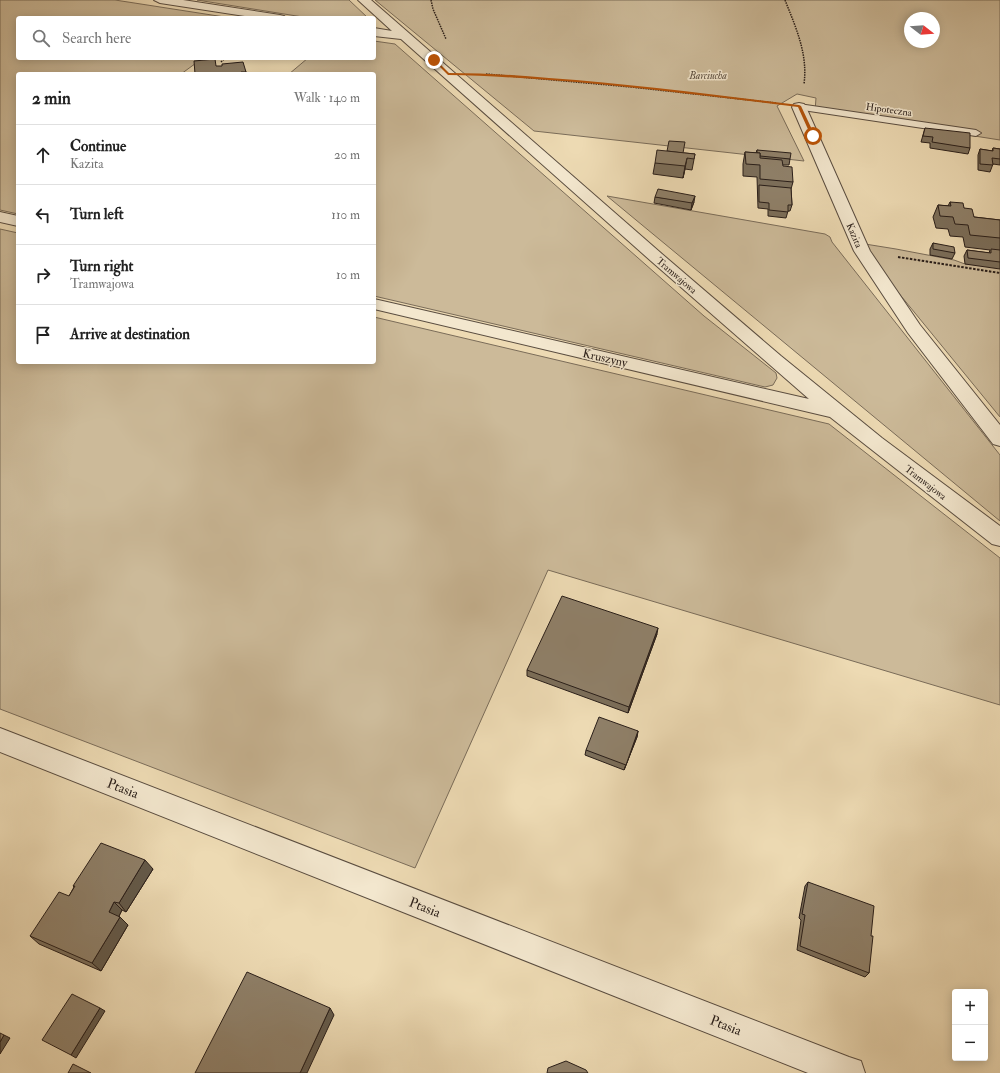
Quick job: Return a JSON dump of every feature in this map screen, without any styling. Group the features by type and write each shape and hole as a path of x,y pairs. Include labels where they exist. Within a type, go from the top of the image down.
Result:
{"street":[{"path":"160,0 267,16"},
{"name":"Tramwajowa","path":"364,0 646,249 836,412 1000,538"},
{"path":"376,32 404,36"},
{"name":"Kazita","path":"799,106 862,251 914,329 1000,439"},
{"path":"0,217 16,221"},
{"name":"Kruszyny","path":"376,304 836,412"},
{"name":"Ptasia","path":"0,740 849,1073"}],"lane":[{"name":"Hipoteczna","path":"799,106 976,133"}],"path":[{"path":"448,74 476,74 590,82 799,106 806,75 806,58 785,0"},
{"path":"862,251 1000,273"}],"green space":[{"path":"0,0 115,0 218,16 16,16 16,60 200,60 184,72 16,72 16,214 0,210"},
{"path":"197,0 349,0 366,16 297,16"},
{"name":"Barciucha","path":"375,0 1000,0 1000,140 815,111 816,98 797,94 777,106 804,161 534,131"},
{"path":"376,41 395,44 704,316 776,373 777,378 773,385 765,387 376,296 376,72 291,72 306,60 376,60"},
{"path":"607,196 825,234 830,237 832,242 1000,455 1000,521"},
{"path":"0,229 16,233 16,364 376,364 376,317 829,424 1000,558 1000,705 548,570 415,868 0,709"},
{"path":"865,244 954,260 965,264 1000,266 1000,417 879,269"}],"building":[{"path":"215,60 216,66 243,62 246,72 195,72 194,61"},
{"path":"925,128 970,133 970,148 932,142 933,137 923,136"},
{"path":"669,141 685,142 683,153 667,151"},
{"path":"993,148 1000,149 1000,159 992,158 993,165 980,164 980,149 993,151"},
{"path":"657,150 695,154 694,159 687,158 685,166 655,163"},
{"path":"757,150 791,153 790,159 760,156 760,153 757,153"},
{"path":"745,152 760,153 760,158 782,160 783,166 792,167 793,182 760,179 760,165 746,164"},
{"path":"759,185 791,188 792,205 788,205 788,212 769,210 769,203 759,202"},
{"path":"658,189 695,196 692,203 655,197"},
{"path":"950,202 963,203 964,208 972,209 974,217 1000,220 1000,238 970,235 968,225 955,224 953,217 940,216 938,205 951,206"},
{"path":"933,243 954,247 955,253 933,249"},
{"path":"991,249 1000,250 1000,262 968,258 967,250 991,253"},
{"path":"562,596 658,628 629,707 527,670"},
{"path":"599,717 638,731 626,765 586,750"},
{"path":"101,843 145,860 119,903 114,902 109,912 120,917 92,963 30,936 59,892 69,896 75,886 73,886"},
{"path":"808,882 874,906 871,936 873,936 869,973 800,946 805,915 802,914"},
{"path":"247,972 330,1008 300,1073 195,1073"},
{"path":"72,994 100,1008 71,1055 42,1040"},
{"path":"0,1033 4,1035 0,1042"},
{"path":"566,1061 586,1070 588,1073 547,1073 548,1068"},
{"path":"73,1064 91,1073 68,1073"}],"route":[{"path":"434,60 448,74 476,74 590,82 799,106 813,136"}]}
